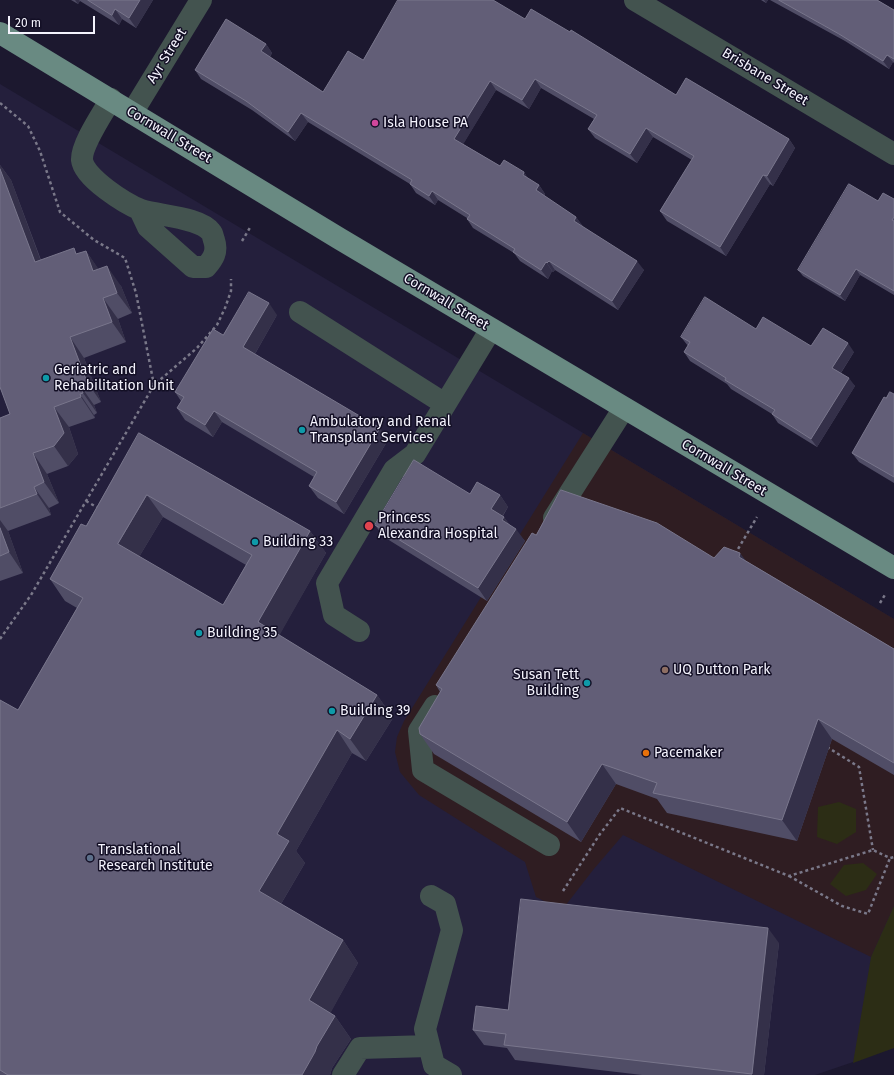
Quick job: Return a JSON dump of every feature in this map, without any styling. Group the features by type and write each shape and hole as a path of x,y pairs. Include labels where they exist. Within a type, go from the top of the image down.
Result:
{"main road":[{"name":"Cornwall Street","path":"0,32 491,329 894,568"}],"street":[{"name":"Ayr Street","path":"132,113 201,0"},
{"name":"Brisbane Street","path":"635,0 894,154"},
{"path":"111,100 84,150 82,159 90,176 100,185 140,210"},
{"path":"300,312 445,404"},
{"path":"359,631 334,615 327,583 394,470 415,454 491,329"},
{"path":"546,532 624,408"},
{"path":"444,692 419,732 423,770 549,845"},
{"path":"431,896 444,904 452,930 425,1029 434,1065 451,1075"},
{"path":"343,1075 360,1048 429,1046"}],"path":[{"path":"0,103 28,126 40,151 60,212 94,240 125,258 136,293 154,385"},
{"path":"239,246 251,226"},
{"path":"0,639 31,595 154,385 197,348 217,325 231,291 231,276"},
{"path":"86,501 106,513"},
{"path":"732,558 758,516"},
{"path":"880,603 886,593"},
{"path":"826,746 859,767 873,850"},
{"path":"563,891 600,834 620,808 788,876 842,906 868,914 890,858"},
{"path":"788,876 873,850 890,858 894,857"}],"shaded area":[{"name":"Princess Alexandra Hospital","path":"0,84 894,619 894,1048 815,1075 0,1075"},
{"name":"UQ Dutton Park","path":"583,433 894,619 894,906 871,957 623,835 562,910 536,897 525,862 419,795 400,772 395,752 397,737 404,721"}],"green space":[{"path":"839,802 856,809 856,832 837,844 817,837 818,807"},
{"path":"863,863 877,874 866,890 846,896 830,884 844,865"},
{"path":"894,906 894,1048 853,1063 871,957"}],"building":[{"path":"88,0 140,0 129,18 115,9 112,15"},
{"path":"398,0 493,0 525,19 531,9 570,32 571,30 676,95 686,78 789,139 767,176 763,175 720,247 660,211 694,156 646,128 630,154 588,129 597,115 535,79 522,100 490,81 454,139 500,166 504,160 524,172 523,175 539,185 536,190 576,217 574,221 637,261 612,301 549,261 547,263 546,262 541,270 513,252 515,249 467,219 470,215 432,191 429,196 410,184 412,180 301,113 288,132 246,101 195,70 226,19 266,44 261,51 323,92 348,51 363,60"},
{"path":"779,0 877,0 894,10 894,59 887,55 883,61"},
{"name":"Geriatric and Rehabilitation Unit","path":"0,169 35,262 74,248 76,254 86,251 93,271 107,266 117,293 103,298 112,322 70,337 87,382 80,385 83,393 80,394 81,397 54,407 64,433 54,446 33,453 44,482 34,487 37,494 0,508 0,418 10,414 0,387"},
{"path":"849,184 878,201 883,193 894,199 894,217 892,220 894,221 894,291 856,269 840,295 798,270"},
{"name":"Ambulatory and Renal Transplant Services","path":"249,292 269,303 243,347 380,428 336,502 309,486 317,472 214,411 205,425 177,408 184,397 175,392 213,329 223,335"},
{"path":"705,297 756,329 763,317 811,346 823,328 848,343 832,368 849,378 811,439 772,414 775,410 725,380 726,378 684,352 690,342 681,337"},
{"path":"890,392 894,394 894,477 852,453 884,397 886,398"},
{"path":"139,433 310,531 258,622 377,695 350,739 337,730 277,834 289,841 259,891 343,940 309,1000 335,1016 302,1075 8,1075 0,1070 0,700 18,710 83,598 50,579 81,524 86,526","holes":["147,495 252,555 223,605 118,544"]},
{"path":"414,460 470,494 477,482 500,495 491,509 504,517 502,520 516,529 478,588 375,525"},
{"name":"UQ Dutton Park","path":"561,490 657,523 714,558 724,547 740,553 739,557 894,649 894,763 818,719 782,820 653,793 657,783 602,764 567,822 420,734 419,728 442,689 436,685 532,533 536,535"},
{"path":"0,528 9,552 0,556"},
{"path":"521,899 768,928 752,1074 504,1045 506,1034 473,1030 476,1006 508,1010"}],"place":[{"name":"Isla House PA","path":"375,123"},
{"name":"Geriatric and Rehabilitation Unit","path":"46,378"},
{"name":"Ambulatory and Renal Transplant Services","path":"302,430"},
{"name":"Princess Alexandra Hospital","path":"369,526"},
{"name":"Building 33","path":"255,542"},
{"name":"Building 35","path":"199,633"},
{"name":"UQ Dutton Park","path":"665,670"},
{"name":"Susan Tett Building","path":"587,683"},
{"name":"Building 39","path":"332,711"},
{"name":"Pacemaker","path":"646,753"},
{"name":"Translational Research Institute","path":"90,858"}]}
